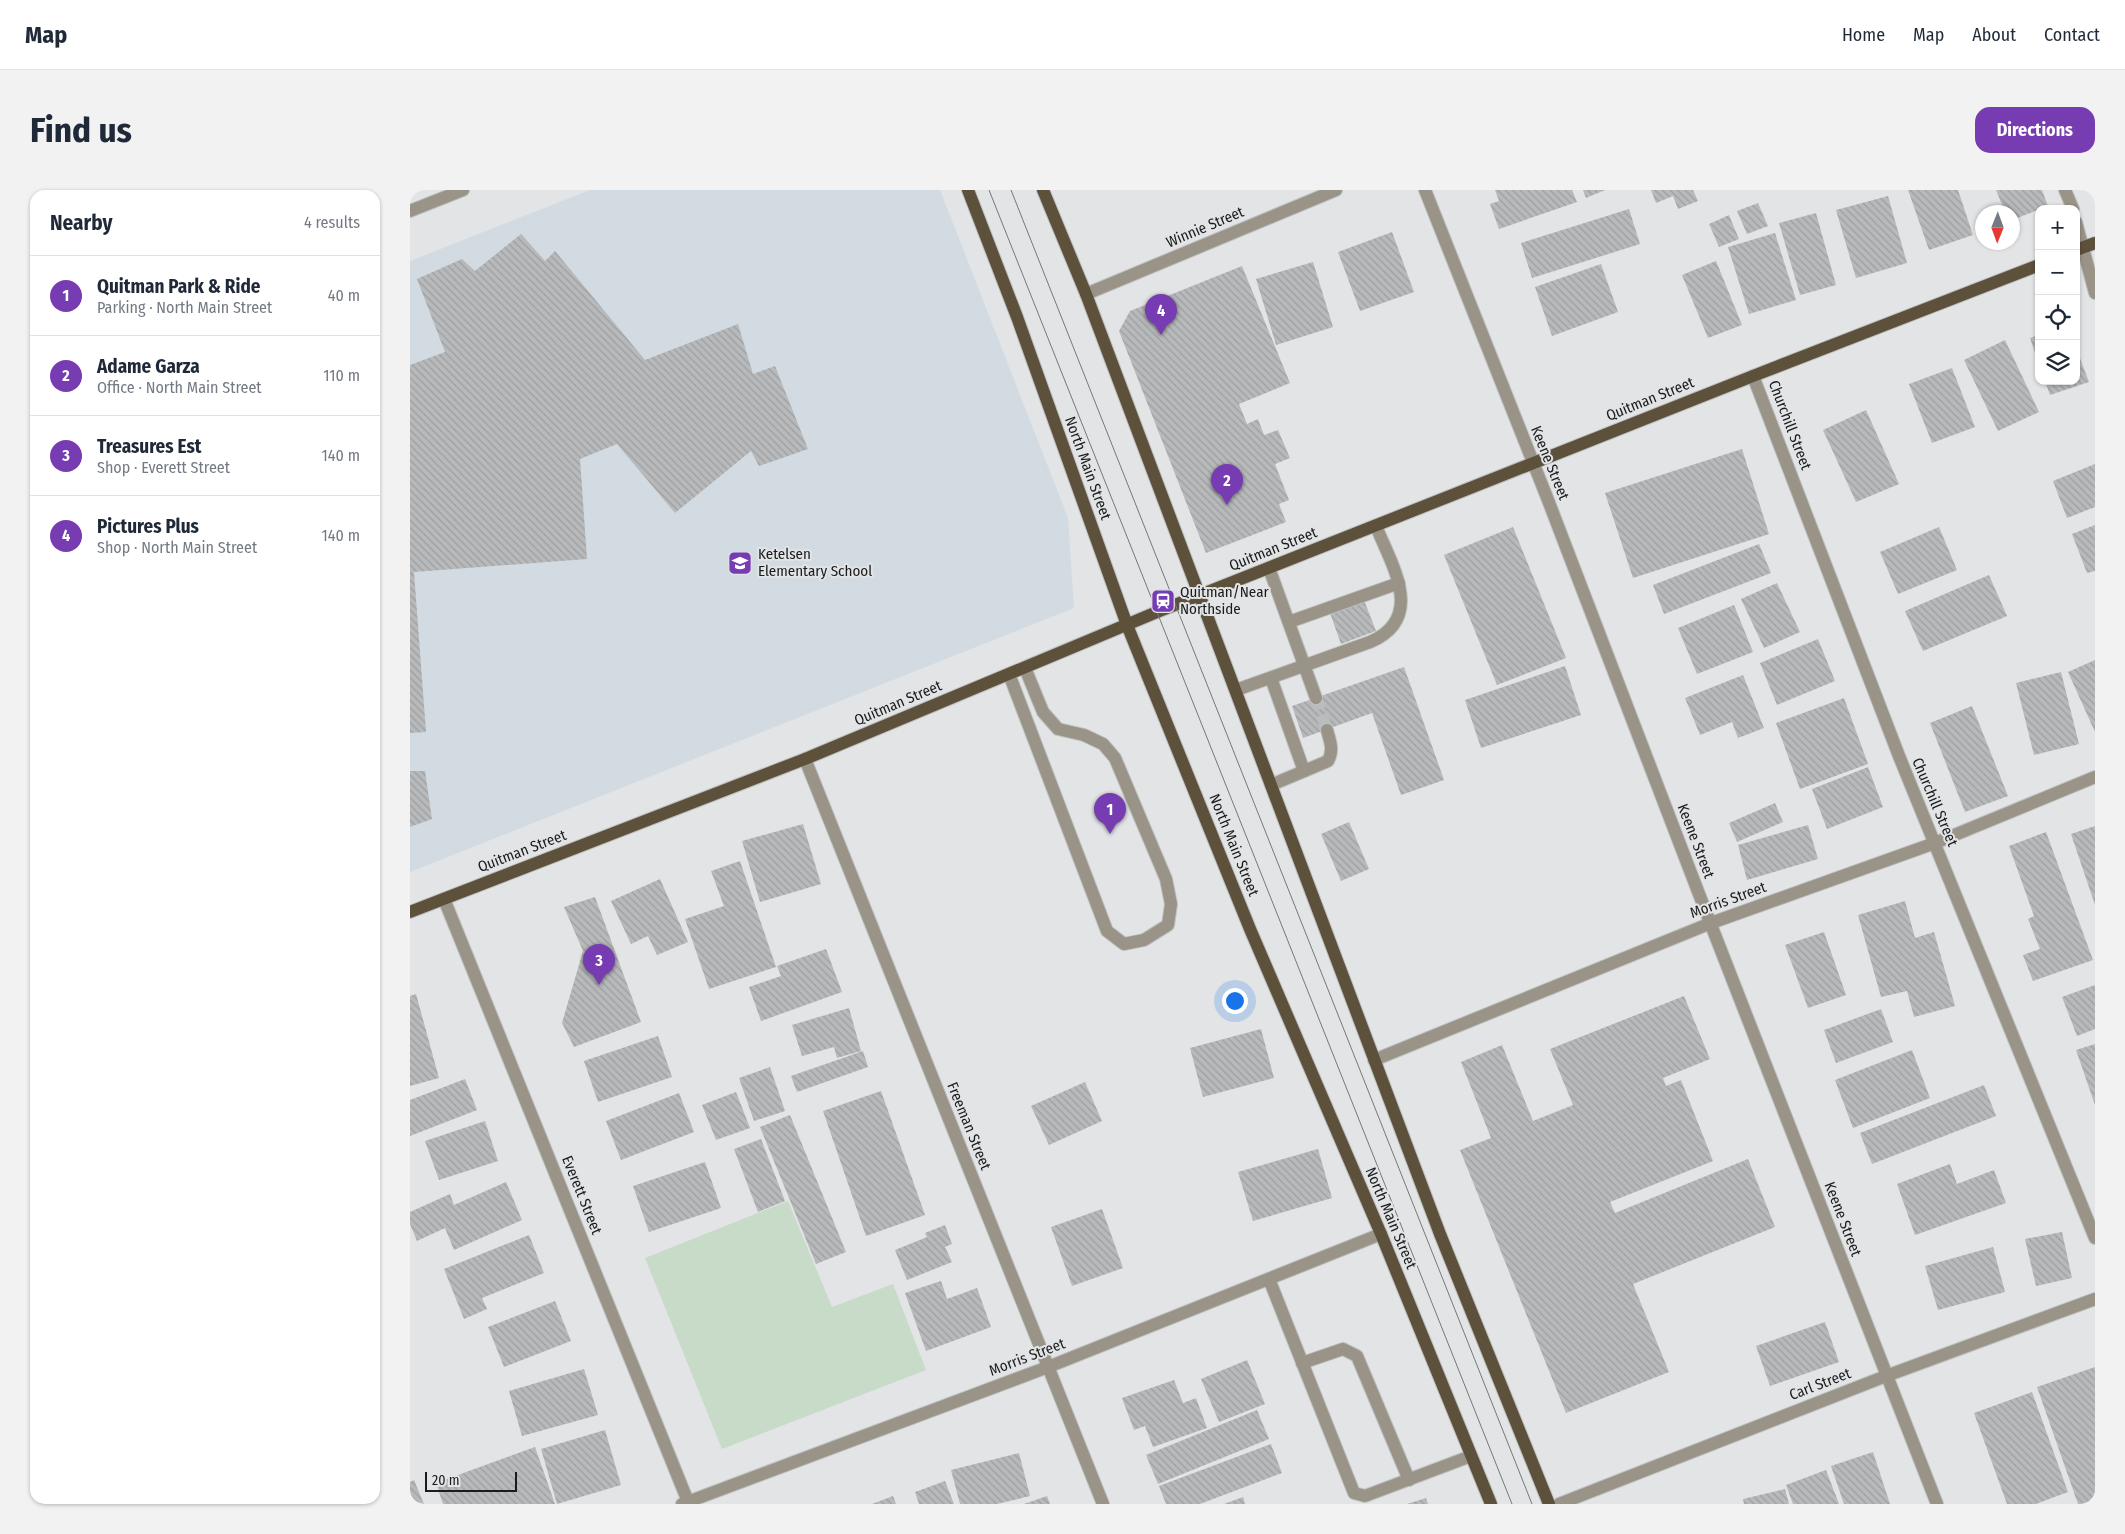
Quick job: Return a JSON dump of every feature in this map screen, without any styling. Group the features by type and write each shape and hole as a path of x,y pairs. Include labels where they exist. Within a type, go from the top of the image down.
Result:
{"main road":[{"name":"North Main Street","path":"968,190 1017,317 1127,625 1250,929 1381,1234 1491,1504"},
{"path":"1043,190 1086,294 1440,1234 1549,1504"},
{"path":"2080,249 2095,243"},
{"name":"Quitman Street","path":"410,912 805,759 1269,568 2035,267"}],"street":[{"path":"410,211 463,190"},
{"name":"Winnie Street","path":"1086,294 1336,190"},
{"name":"Keene Street","path":"1425,190 1533,463 1937,1504"},
{"path":"2065,190 2071,205"},
{"path":"2080,249 2095,293"},
{"name":"Churchill Street","path":"1753,376 1899,756 2095,1238"},
{"path":"1236,690 1370,642 1390,630 1396,623 1402,606 1399,582 1376,526"},
{"path":"1269,568 1316,698"},
{"path":"1289,622 1399,582"},
{"path":"1009,674 1107,931 1124,944 1144,940 1168,925 1171,904 1166,879 1116,758 1103,744 1084,735 1058,729 1043,712 1025,668"},
{"path":"1271,678 1304,772"},
{"path":"1271,785 1328,761 1332,754 1332,746 1327,730"},
{"name":"Freeman Street","path":"805,759 1103,1504"},
{"name":"Morris Street","path":"1374,1060 1711,923 1935,843 2095,778"},
{"name":"Everett Street","path":"444,899 686,1503"},
{"name":"Morris Street","path":"686,1503 1048,1367 1381,1234"},
{"path":"1269,1279 1354,1494 1365,1496 1471,1456"},
{"name":"Carl Street","path":"1559,1504 1886,1376 2095,1299"},
{"path":"1302,1363 1343,1348 1357,1356 1409,1480"}],"shaded area":[{"name":"Ketelsen Elementary School","path":"590,190 940,190 1068,518 1074,608 410,872 410,261"}],"green space":[{"path":"788,1201 832,1307 893,1284 926,1370 722,1449 645,1258"}],"building":[{"path":"1495,190 1572,190 1577,202 1499,229 1490,204 1499,201"},
{"path":"1583,190 1605,190 1586,198"},
{"path":"1651,190 1693,190 1698,201 1678,209 1673,196 1656,203"},
{"path":"1908,190 1958,190 1973,235 1929,250"},
{"path":"1996,190 2042,190 2048,205 2035,205 2035,211 2020,217 2020,205 2002,205"},
{"path":"1888,196 1907,263 1856,278 1836,210"},
{"path":"1758,203 1768,226 1747,234 1737,211"},
{"path":"1629,209 1640,244 1532,278 1521,243"},
{"path":"1816,213 1836,285 1800,295 1779,223"},
{"path":"1729,215 1739,239 1719,247 1709,224"},
{"path":"1392,232 1414,292 1360,311 1338,252"},
{"path":"1775,233 1796,300 1749,314 1728,247"},
{"path":"521,234 545,261 555,251 645,360 738,324 753,374 775,366 808,449 759,466 751,451 675,513 617,444 580,459 587,559 414,572 426,732 410,733 410,365 445,352 417,279 462,259 475,271"},
{"path":"1716,261 1742,325 1708,338 1682,275"},
{"path":"1313,262 1333,327 1276,345 1256,279"},
{"path":"1601,264 1618,312 1552,336 1535,287"},
{"path":"1242,266 1290,383 1239,404 1247,424 1258,419 1264,435 1278,430 1290,458 1275,464 1289,500 1279,504 1286,522 1206,553 1119,331 1130,311"},
{"path":"2035,336 2035,353 2030,338"},
{"path":"2005,340 2039,412 1998,431 1964,360"},
{"path":"2080,358 2089,382 2080,385"},
{"path":"1952,368 1975,427 1932,443 1909,384"},
{"path":"2046,385 2080,385 2050,395"},
{"path":"1866,410 1899,484 1856,502 1823,430"},
{"path":"1742,449 1769,534 1633,578 1605,493"},
{"path":"2095,464 2095,507 2067,518 2053,481"},
{"path":"2095,525 2095,571 2087,573 2072,534"},
{"path":"1513,527 1566,658 1497,685 1444,555"},
{"path":"1939,527 1957,570 1898,594 1880,552"},
{"path":"1759,544 1771,573 1664,614 1653,585"},
{"path":"1989,575 2007,616 1923,651 1905,611"},
{"path":"1777,583 1800,632 1764,648 1741,599"},
{"path":"1364,600 1376,631 1341,644 1330,613"},
{"path":"1734,605 1753,652 1697,674 1678,628"},
{"path":"1818,639 1835,681 1777,705 1760,663"},
{"path":"2095,660 2095,732 2068,672"},
{"path":"1565,666 1581,715 1481,748 1465,700"},
{"path":"1404,667 1444,780 1401,795 1372,713 1303,738 1292,706"},
{"path":"2061,672 2079,744 2034,755 2016,683"},
{"path":"1743,675 1764,728 1738,738 1732,722 1700,735 1685,698"},
{"path":"1844,698 1868,764 1800,789 1776,723"},
{"path":"1972,706 2008,796 1965,812 1930,723"},
{"path":"1868,767 1883,807 1827,829 1812,789"},
{"path":"410,771 425,771 432,819 410,827"},
{"path":"1775,803 1783,822 1737,842 1729,823"},
{"path":"1349,822 1369,869 1341,881 1321,834"},
{"path":"803,824 821,884 760,902 742,841"},
{"path":"1808,825 1818,859 1747,880 1738,845"},
{"path":"2095,826 2095,905 2071,834"},
{"path":"2046,832 2093,960 2033,981 2023,955 2040,949 2028,919 2034,916 2009,846"},
{"path":"740,861 776,967 709,989 685,919 724,906 711,871"},
{"path":"660,879 688,942 657,955 648,936 631,944 611,901"},
{"path":"595,897 641,1022 574,1047 562,1023 583,951 564,907"},
{"path":"1905,901 1915,938 1934,932 1955,1006 1914,1017 1907,991 1881,997 1858,915"},
{"path":"1824,932 1846,995 1808,1008 1785,945"},
{"path":"826,949 842,992 761,1021 749,987 781,976 777,966"},
{"path":"2095,985 2095,1029 2077,1036 2062,997"},
{"path":"416,994 439,1078 410,1086 410,996"},
{"path":"1684,996 1710,1059 1663,1078 1666,1086 1681,1080 1713,1161 1610,1202 1615,1213 1748,1159 1775,1227 1633,1284 1669,1372 1566,1413 1460,1150 1491,1138 1461,1062 1502,1045 1533,1121 1573,1105 1550,1049"},
{"path":"849,1008 861,1051 837,1058 834,1047 802,1056 792,1025"},
{"path":"1881,1009 1893,1042 1836,1063 1824,1030"},
{"path":"1261,1029 1274,1078 1203,1097 1190,1048"},
{"path":"658,1036 672,1077 598,1102 584,1061"},
{"path":"2095,1044 2095,1105 2076,1050"},
{"path":"1912,1050 1930,1098 1853,1128 1835,1080"},
{"path":"863,1051 868,1067 797,1092 791,1076"},
{"path":"770,1067 785,1111 754,1121 739,1078"},
{"path":"465,1079 477,1110 410,1136 410,1100"},
{"path":"1085,1082 1102,1121 1049,1145 1031,1106"},
{"path":"1984,1085 1996,1116 1872,1164 1860,1133"},
{"path":"881,1091 925,1215 866,1236 823,1111"},
{"path":"736,1092 750,1128 716,1140 702,1105"},
{"path":"679,1093 694,1132 621,1160 606,1121"},
{"path":"790,1115 846,1252 816,1264 760,1127"},
{"path":"485,1121 498,1161 439,1180 425,1141"},
{"path":"761,1139 785,1201 758,1212 734,1149"},
{"path":"1318,1149 1332,1198 1253,1221 1238,1172"},
{"path":"705,1162 721,1208 649,1232 633,1186"},
{"path":"1950,1164 1957,1184 1994,1170 2006,1203 1915,1235 1897,1184"},
{"path":"506,1182 522,1220 454,1250 445,1228 417,1241 410,1224 410,1212 450,1194 454,1205"},
{"path":"1102,1209 1123,1268 1072,1286 1051,1227"},
{"path":"945,1225 952,1244 945,1247 952,1262 907,1280 895,1250 927,1237 925,1233"},
{"path":"2062,1232 2072,1278 2036,1286 2025,1239"},
{"path":"529,1235 544,1273 482,1298 487,1309 464,1319 444,1269"},
{"path":"1993,1247 2005,1292 1938,1310 1925,1266"},
{"path":"941,1281 947,1299 977,1288 991,1327 926,1351 905,1293"},
{"path":"555,1301 571,1341 504,1367 488,1327"},
{"path":"1825,1322 1839,1362 1770,1386 1756,1346"},
{"path":"1247,1360 1265,1404 1219,1422 1201,1379"},
{"path":"2095,1367 2095,1504 2078,1504 2037,1387"},
{"path":"584,1369 598,1415 522,1436 509,1391"},
{"path":"1174,1380 1183,1403 1196,1398 1207,1428 1153,1447 1145,1426 1134,1430 1122,1398"},
{"path":"2032,1392 2068,1492 2036,1504 2007,1504 1974,1413"},
{"path":"1257,1410 1269,1439 1158,1484 1146,1455"},
{"path":"605,1430 621,1485 557,1504 541,1449"},
{"path":"1271,1444 1282,1473 1200,1504 1166,1504 1159,1486"},
{"path":"535,1447 555,1504 443,1504 436,1483"},
{"path":"1873,1452 1890,1504 1844,1504 1831,1466"},
{"path":"1019,1453 1030,1496 997,1504 960,1504 951,1470"},
{"path":"1826,1470 1839,1504 1793,1504 1786,1485"},
{"path":"414,1480 424,1504 410,1504 410,1482"},
{"path":"945,1481 954,1504 919,1504 915,1492"},
{"path":"1785,1489 1789,1504 1744,1504 1743,1499"},
{"path":"893,1496 896,1504 872,1504"},
{"path":"1047,1496 1050,1504 1024,1504"},
{"path":"1243,1497 1245,1504 1224,1504"},
{"path":"1426,1498 1428,1504 1407,1504"}],"tunnel":[{"path":"1316,698 1327,730"}],"tram line":[{"path":"989,190 1512,1504"},
{"path":"1011,190 1532,1504"}],"place":[{"name":"Pictures Plus","path":"1161,335"},
{"name":"Adame Garza","path":"1227,505"},
{"name":"Ketelsen Elementary School","path":"740,563"},
{"name":"Quitman/Near Northside","path":"1163,601"},
{"name":"Quitman Park & Ride","path":"1110,834"},
{"name":"Treasures Est","path":"599,985"}]}
